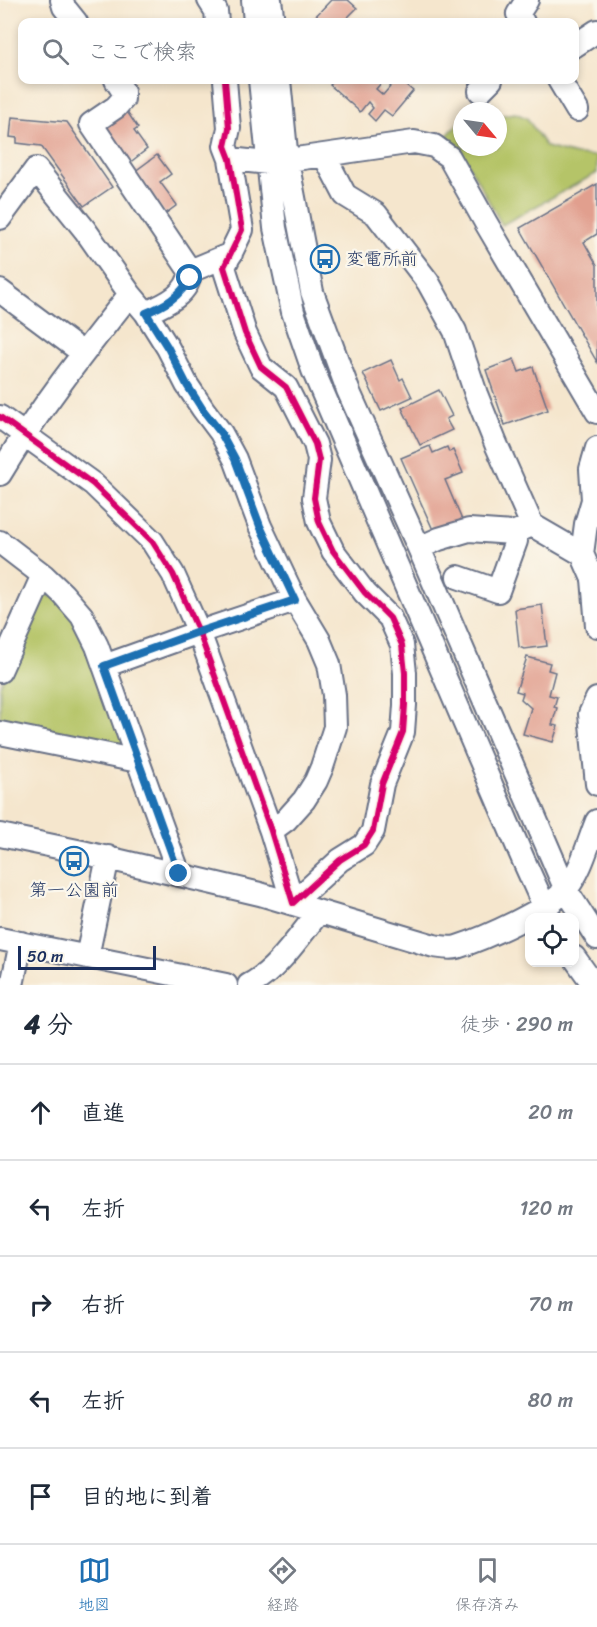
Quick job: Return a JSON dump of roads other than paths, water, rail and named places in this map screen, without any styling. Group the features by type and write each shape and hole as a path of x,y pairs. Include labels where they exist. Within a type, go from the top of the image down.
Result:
{"street":[{"path":"62,0 64,7 73,18"},
{"path":"209,0 216,11 217,18"},
{"path":"253,0 255,18"},
{"path":"270,0 272,18"},
{"path":"520,18 518,14 527,0"},
{"path":"579,43 597,31"},
{"path":"119,84 123,90 123,99 116,107 91,124 190,272 190,278 185,287 176,297 146,313"},
{"path":"225,84 229,128 225,146 230,159 242,230 224,267 245,333 261,367 286,387 315,444 319,460 314,498 319,522 333,551 365,593 390,618 402,645 405,673 403,732 382,784 373,831 364,845 340,860 293,903"},
{"path":"261,84 277,162 312,292 348,390 419,548 566,890 597,938"},
{"path":"279,84 275,228 293,312 313,370 548,913 578,871 597,821"},
{"path":"561,84 577,110"},
{"path":"230,159 277,162 414,142 434,146 449,157 597,412"},
{"path":"324,155 345,195 376,214 428,282 455,331 496,444 522,529 498,591 458,577"},
{"path":"0,218 36,169 85,230 146,313 187,385 221,433 235,459 260,526 295,600 319,640 329,664 334,695 335,727 322,767 304,800 286,820 271,831"},
{"path":"190,272 231,254"},
{"path":"0,291 83,353"},
{"path":"0,474 24,434 83,353 130,294"},
{"path":"0,417 93,484 152,541 173,574 198,632 271,831 293,903"},
{"path":"597,448 591,469 593,500 586,524 588,562 593,579 597,626"},
{"path":"419,548 469,530 522,529 588,562"},
{"path":"0,542 44,574 82,616 97,646 179,874"},
{"path":"0,671 44,574"},
{"path":"104,666 295,600"},
{"path":"597,699 590,714 597,784"},
{"path":"0,733 138,761"},
{"path":"0,835 179,874 293,903 434,946 454,948 525,921"},
{"path":"87,957 108,858"},
{"path":"249,985 260,980 279,961 320,912"},
{"path":"12,985 10,941 226,985"},
{"path":"579,964 594,985"}],"place":[{"name":"変電所前","path":"325,259"},
{"name":"第一公園前","path":"74,861"}]}
